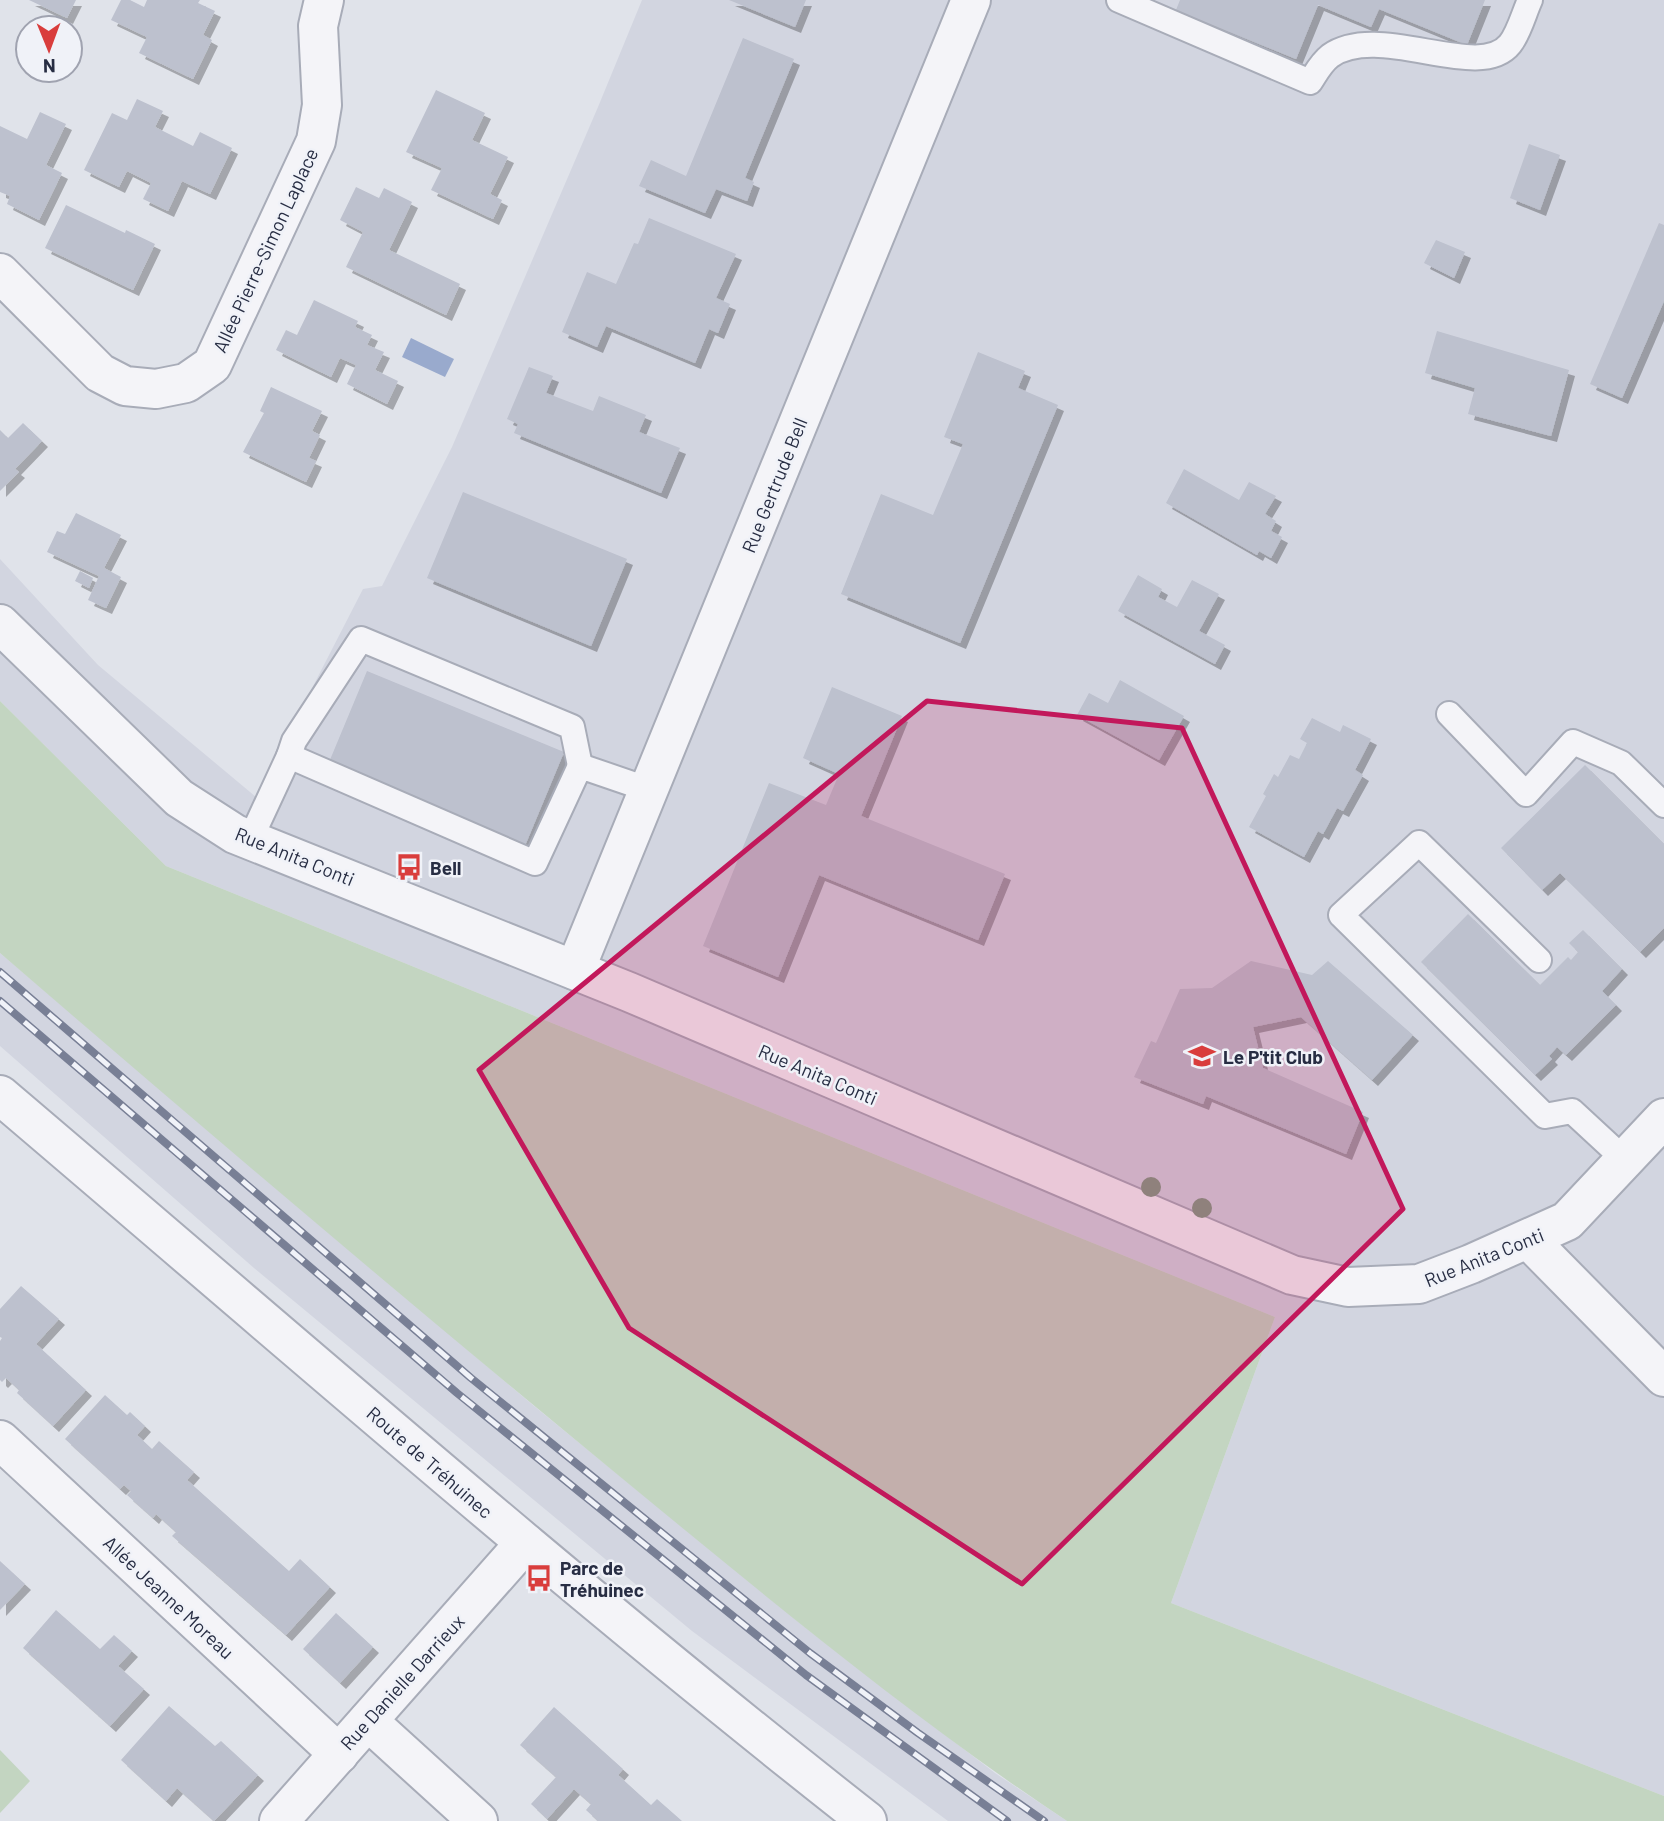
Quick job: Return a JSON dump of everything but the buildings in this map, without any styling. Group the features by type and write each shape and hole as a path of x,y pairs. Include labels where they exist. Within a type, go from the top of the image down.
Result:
{"street":[{"name":"Allée Pierre-Simon Laplace","path":"0,273 100,373 125,386 156,389 186,383 212,365 316,141 322,105 318,26 324,0"},
{"name":"Rue Gertrude Bell","path":"575,970 971,0"},
{"name":"Rue Anita Conti","path":"0,624 179,798 235,834 575,970 1292,1275 1348,1287 1419,1284 1528,1240 1567,1222 1664,1118"},
{"name":"Route de Tréhuinec","path":"0,1095 525,1543 725,1710 867,1821"},
{"path":"1528,1240 1664,1377"},
{"name":"Allée Jeanne Moreau","path":"0,1440 339,1754"},
{"name":"Rue Danielle Darrieux","path":"279,1821 525,1543"},
{"path":"368,1721 478,1821"}],"lane":[{"path":"1119,0 1310,82 1323,62 1349,47 1397,45 1465,57 1487,58 1501,52 1511,43 1530,0"},
{"path":"250,840 294,741 361,639 572,726 580,766 536,863 289,756"},
{"path":"1449,714 1526,794 1573,742 1621,762 1664,805"},
{"path":"580,766 650,790"},
{"path":"1539,960 1419,843 1341,915 1545,1116 1572,1111 1625,1160"}],"highlighted area":[{"path":"927,701 1182,728 1403,1209 1022,1584 629,1328 479,1070"}],"shaded area":[{"path":"642,0 1664,0 1664,1796 1171,1603 1275,1317 166,866 0,701 0,559 98,665 256,797 363,589 382,586 452,447"},
{"path":"0,953 534,1406 811,1632 995,1773 1067,1821 948,1821 692,1631 254,1268 0,1046"}],"green space":[{"path":"0,701 166,866 1275,1317 1171,1603 1664,1796 1664,1821 1067,1821 894,1697 728,1565 385,1281 0,953"},
{"path":"0,1750 30,1781 0,1813"}],"water":[{"path":"411,338 454,359 445,377 402,357"}],"railway":[{"path":"0,972 471,1378 810,1653 1044,1821"},
{"path":"0,1001 457,1393 806,1675 1007,1821"}],"place":[{"name":"Bell","path":"409,867"},
{"name":"Le P'tit Club","path":"1202,1056"},
{"name":"Parc de Tréhuinec","path":"539,1578"}]}
